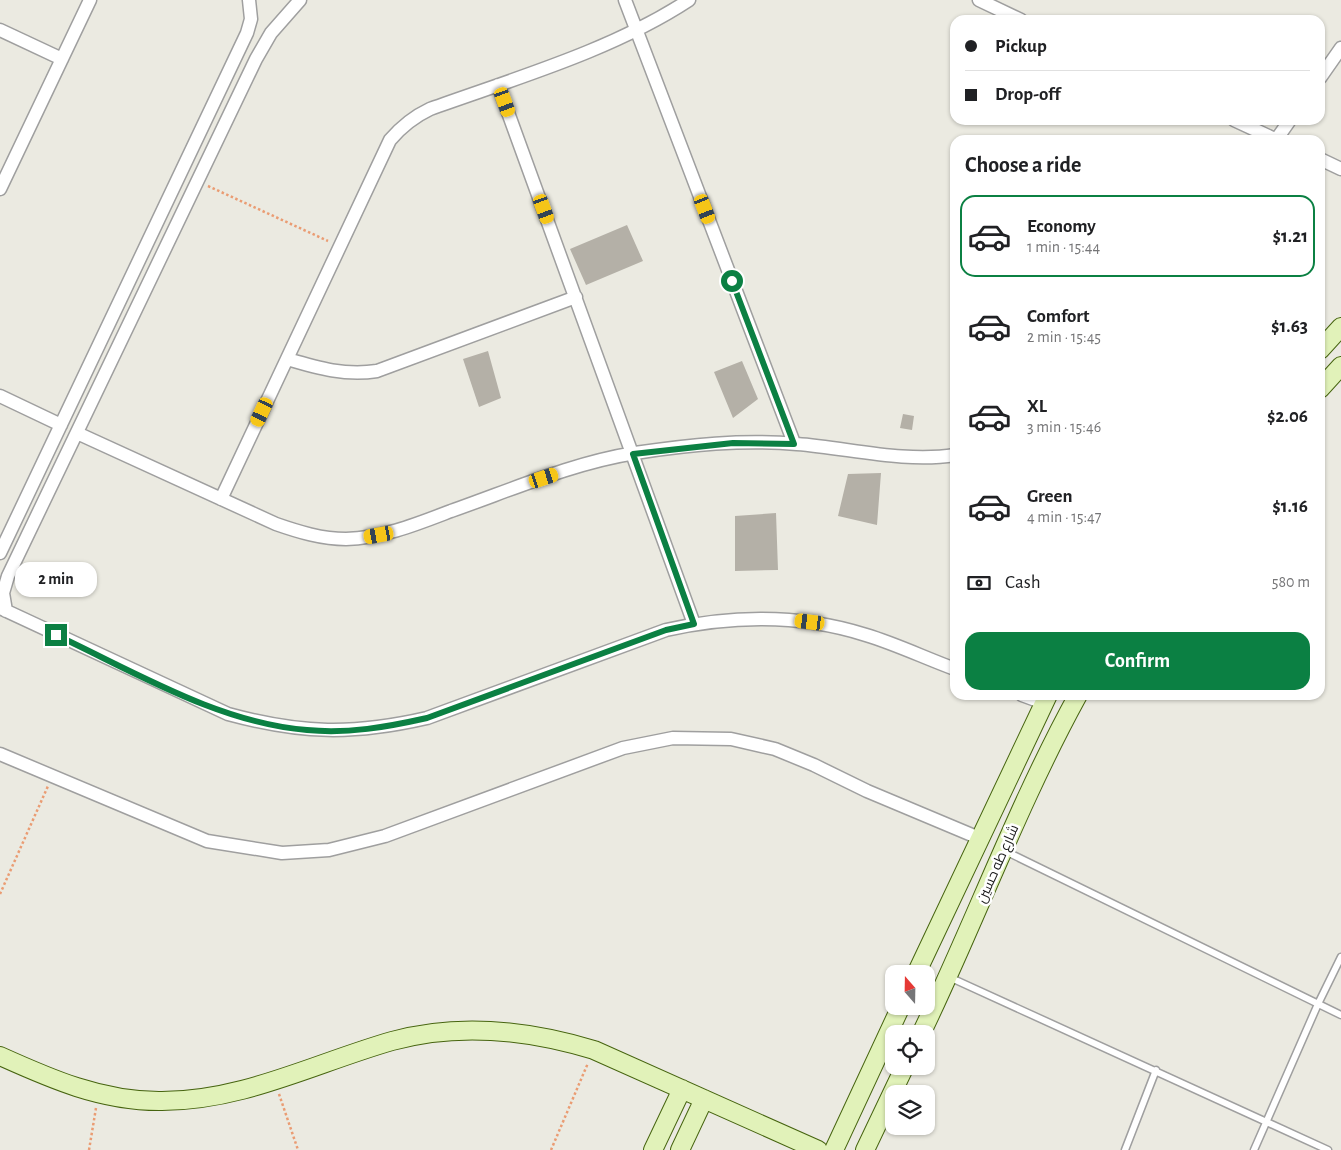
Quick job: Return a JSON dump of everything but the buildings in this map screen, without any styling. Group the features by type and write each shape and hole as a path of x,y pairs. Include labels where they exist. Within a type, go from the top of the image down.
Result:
{"main road":[{"path":"1325,344 1341,326"},
{"path":"1325,384 1341,366"},
{"name":"شارع طه حسين","path":"920,965 1046,700"},
{"name":"شارع طه حسين","path":"925,1025 1039,772 1075,700"},
{"path":"834,1150 897,1015"},
{"path":"0,1056 55,1081 99,1094 138,1100 188,1100 217,1097 394,1041 458,1030 524,1033 557,1038 594,1050 818,1150"},
{"path":"865,1150 901,1075"},
{"path":"653,1150 682,1089"},
{"path":"680,1150 704,1099"}],"street":[{"path":"0,189 90,0"},
{"path":"0,553 247,33 251,19 249,0"},
{"path":"300,0 271,32 197,182 4,584 3,610 228,714 283,727 307,730 348,731 388,727 427,718 666,630 694,624 755,618 781,618 824,624 866,635 950,667"},
{"path":"625,0 794,444"},
{"path":"221,499 390,140 401,127 422,113 498,85 636,29 689,0"},
{"path":"979,0 1011,15"},
{"path":"0,30 62,59"},
{"path":"1325,71 1341,48"},
{"path":"498,85 694,624"},
{"path":"1244,125 1266,135"},
{"path":"1325,161 1341,169"},
{"path":"287,359 330,372 362,374 377,371 576,297"},
{"path":"0,396 61,424"},
{"path":"77,433 298,532 344,539 391,533 579,467 633,454 733,443 794,444 917,457 950,455"},
{"path":"0,754 207,841 282,853 329,850 385,836 623,748 673,738 731,739 775,749 980,838"}],"lane":[{"path":"1004,850 1341,1015"},
{"path":"1254,1150 1318,1004 1341,957"},
{"path":"949,976 1328,1150"},
{"path":"1126,1150 1156,1070"}],"path":[{"path":"197,182 340,246"},
{"path":"0,894 53,776"},
{"path":"551,1150 594,1050"},
{"path":"275,1080 298,1150"},
{"path":"89,1150 99,1094"}],"route":[{"path":"56,635 228,714 267,724 307,730 348,731 388,727 427,718 666,630 694,624 633,454 682,447 733,443 794,444 732,281"}]}
